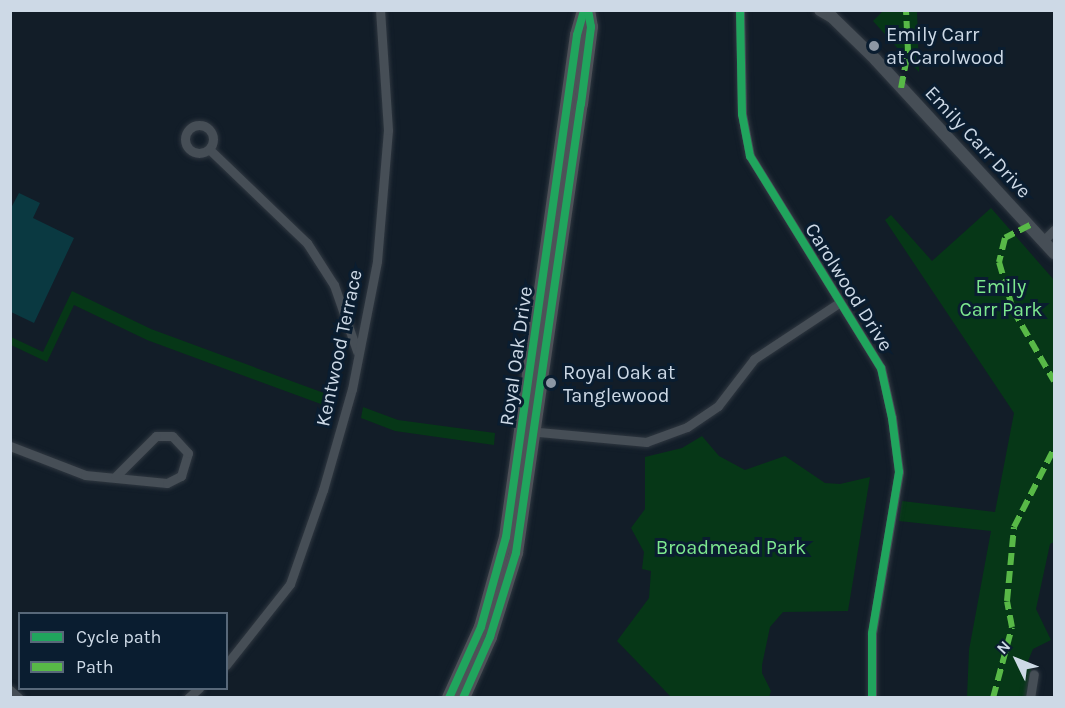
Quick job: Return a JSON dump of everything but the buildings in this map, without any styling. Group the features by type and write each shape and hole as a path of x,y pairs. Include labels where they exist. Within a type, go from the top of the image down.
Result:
{"main road":[{"name":"Royal Oak Drive","path":"449,698 481,627 506,537 577,35 586,10"},
{"name":"Royal Oak Drive","path":"463,698 504,597 536,432 590,38 586,10"}],"street":[{"name":"Kentwood Terrace","path":"228,662 290,584 323,490 352,389 357,353 377,261 388,130 380,10"},
{"name":"Carolwood Drive","path":"740,10 741,114 750,156 881,368 899,472 872,634 872,698"},
{"name":"Emily Carr Drive","path":"820,10 832,16 876,60 1054,253"},
{"path":"209,149 307,243 334,285 357,353"},
{"path":"1044,240 1054,231"},
{"path":"522,430 646,442 687,427 718,406 754,359 839,303"},
{"path":"10,446 65,469 101,478 116,476 129,481 175,481 186,469 188,453 172,436 156,436 116,476"},
{"path":"1030,698 1034,674"},
{"path":"10,690 19,698"}],"green space":[{"path":"883,11 917,11 919,72 873,21"},
{"name":"Emily Carr Park","path":"991,208 1054,280 1054,542 1050,544 1036,609 1051,640 1033,649 1028,661 1037,688 1035,697 967,697 969,650 991,531 899,521 902,501 995,512 1014,413 885,220 891,215 932,261"},
{"path":"72,291 151,329 332,396 329,407 147,340 74,305 47,362 11,345 11,337 43,352"},
{"path":"363,407 398,420 495,433 494,445 395,431 361,418"},
{"name":"Broadmead Park","path":"702,436 719,456 745,470 785,456 825,483 840,484 870,477 848,611 783,612 770,627 762,665 762,673 771,691 769,697 671,697 617,641 649,598 651,571 642,569 644,552 631,528 645,509 645,457 682,448"}],"shaded area":[{"path":"19,193 40,203 33,218 74,238 34,323 11,312 11,208"}],"marked path":[{"path":"901,88 908,51 906,10"},
{"path":"1030,225 1005,238 999,262 1013,310 1054,381"},
{"path":"993,698 1012,627 1007,601 1014,527 1054,449"}],"cycle path":[{"path":"449,698 481,627 506,537 577,35 584,10"},
{"path":"463,698 490,637 516,553 581,104 591,27 588,10"},
{"path":"740,10 742,114 750,156 881,368 892,418 899,472 872,634 872,698"}],"place":[{"name":"Emily Carr at Carolwood","path":"874,46"},
{"name":"Royal Oak at Tanglewood","path":"551,383"}]}
